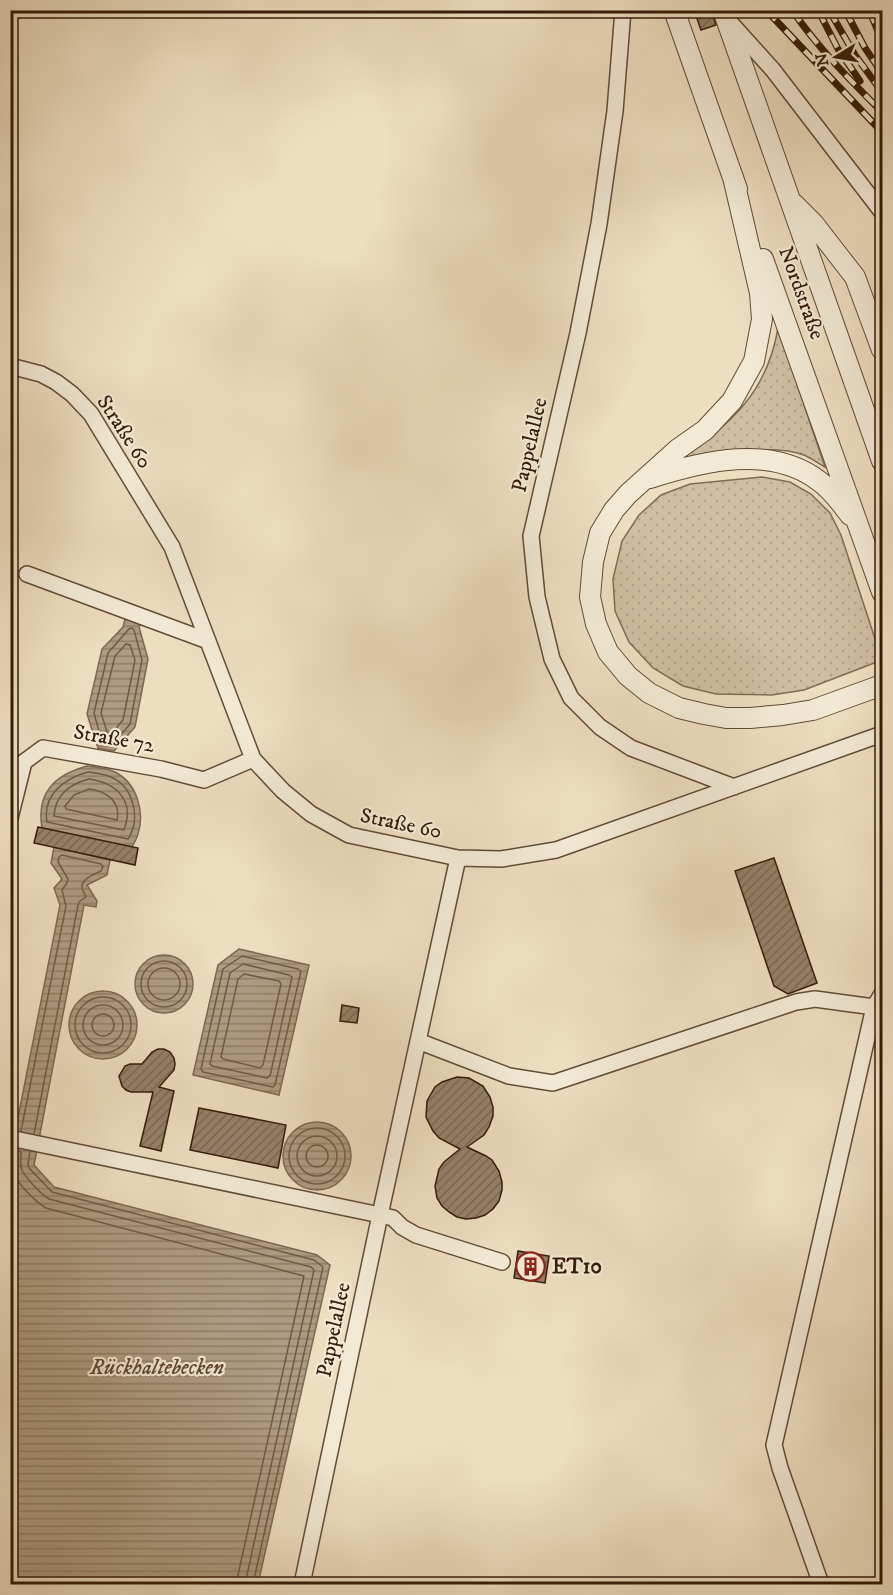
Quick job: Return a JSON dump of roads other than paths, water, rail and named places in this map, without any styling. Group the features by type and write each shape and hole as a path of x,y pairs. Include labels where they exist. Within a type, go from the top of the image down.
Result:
{"street":[{"name":"Pappelallee","path":"638,10 623,11 615,111 598,224 578,333 531,536 537,597 552,659 571,698 600,727 631,748 734,787"},
{"name":"Nordstraße","path":"674,10 882,592"},
{"name":"Nordstraße","path":"724,13 882,461"},
{"path":"724,13 773,70 882,212"},
{"path":"733,177 760,293 762,319 754,361 732,401 705,430 678,449 628,494 614,510 600,533 593,562 590,597 596,624 608,652 628,676 649,693 679,708 704,714 726,718 783,715 813,710 882,685"},
{"path":"790,200 813,223 855,277 882,350"},
{"name":"Straße 60","path":"10,366 41,374 56,382 72,394 90,414 172,547 253,759 283,791 311,814 349,835 458,858 501,859 556,850 882,734"},
{"path":"645,479 681,468 727,460 762,459 782,462 802,470 821,482 838,499 861,529"},
{"path":"27,574 208,641"},
{"name":"Straße 72","path":"10,818 24,762 43,748 161,769 204,780 253,759"},
{"name":"Pappelallee","path":"302,1584 458,858"},
{"path":"418,1041 509,1077 553,1083 796,1002 815,999 878,1001 774,1445 821,1584"},
{"path":"10,1138 393,1218 402,1227 416,1235 502,1262"}],"water":[{"path":"126,616 142,621 139,627 148,659 135,727 114,751 98,748 87,714 102,649 123,627"},
{"path":"87,766 115,772 129,783 134,791 140,808 140,825 132,847 42,828 42,804 50,787 66,774"},
{"name":"Rückhaltebecken","path":"54,847 110,860 107,875 87,885 97,901 96,907 84,905 34,1165 54,1187 317,1255 330,1265 258,1584 11,1584 11,1153 60,905 54,888 62,879 51,863"},
{"path":"239,949 309,965 279,1095 193,1075 218,965"},
{"path":"158,955 170,955 185,963 193,978 193,990 185,1005 170,1013 158,1013 143,1005 135,990 135,978 143,963"},
{"path":"103,991 116,994 127,1001 134,1012 137,1025 134,1038 127,1049 116,1056 103,1059 90,1056 79,1049 72,1038 69,1025 72,1012 79,1001 90,994"},
{"path":"317,1122 330,1125 341,1132 348,1143 351,1156 348,1169 341,1180 330,1187 317,1190 304,1187 293,1180 286,1169 283,1156 286,1143 293,1132 304,1125"}],"railway":[{"path":"766,10 882,132"},
{"path":"792,10 823,51 882,112"},
{"path":"818,10 838,49 860,81"},
{"path":"829,10 855,55 882,92"},
{"path":"845,10 865,48 882,73"},
{"path":"869,10 882,40"}],"place":[{"name":"ET10","path":"531,1267"}]}
